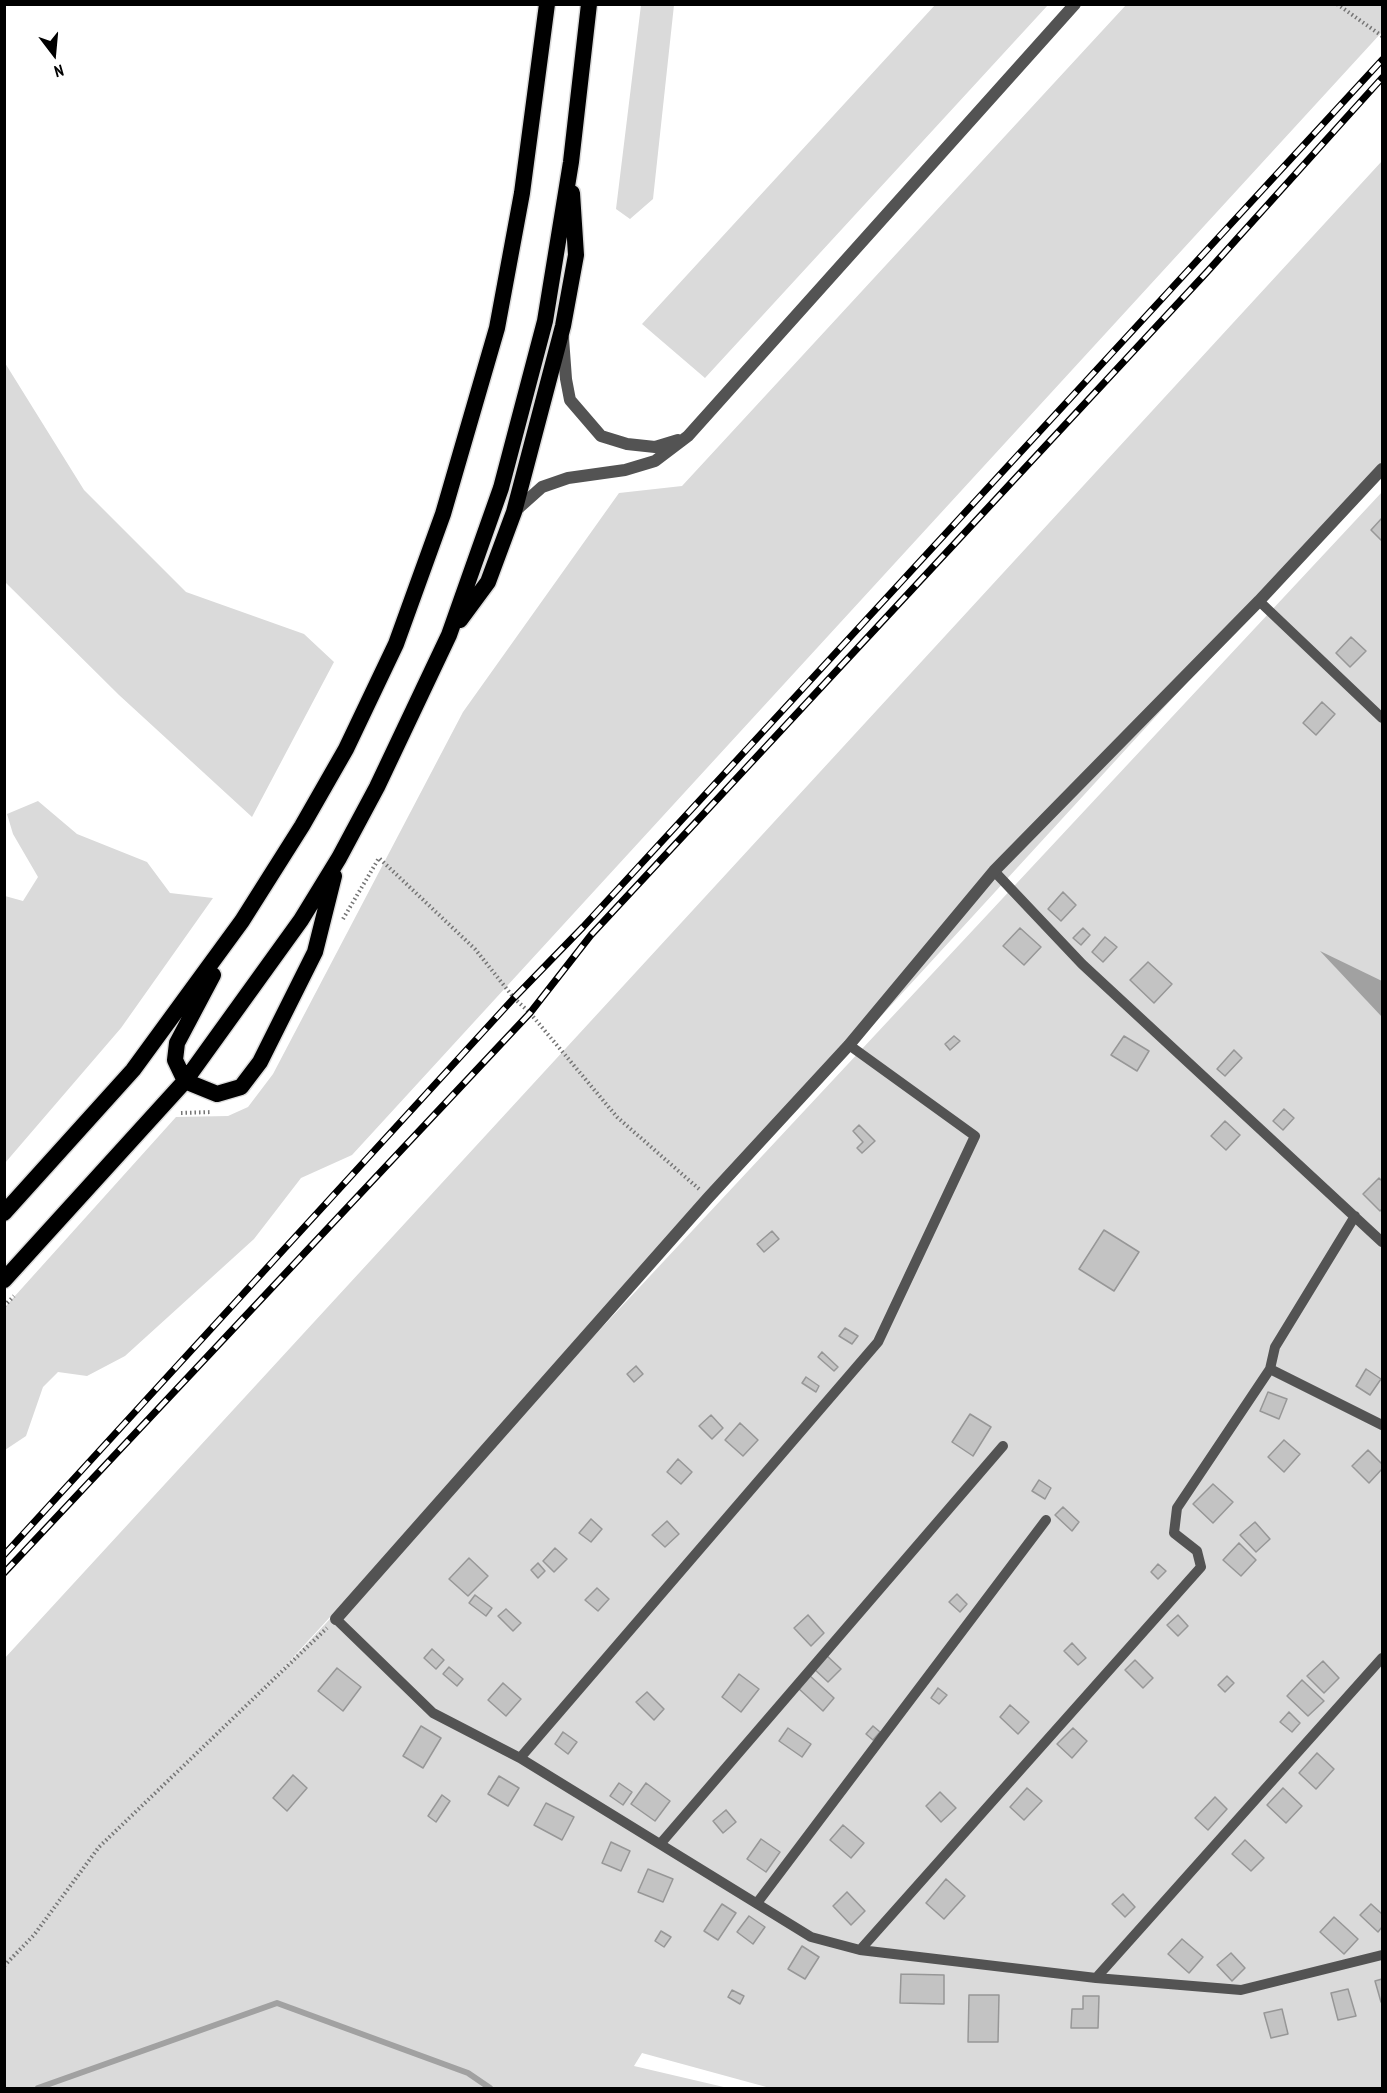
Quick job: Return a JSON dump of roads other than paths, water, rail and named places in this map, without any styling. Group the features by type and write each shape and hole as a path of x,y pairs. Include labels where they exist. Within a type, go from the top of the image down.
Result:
{"highway":[{"path":"4,1280 185,1081 301,920 339,858 377,787 449,635 501,488 545,321 571,162 589,4"},
{"path":"4,1213 133,1070 242,921 303,826 346,749 396,644 443,514 497,328 522,193 547,5"},
{"path":"449,635 488,582 514,512 563,326 576,255 571,162"},
{"path":"242,921 177,1043 175,1060 185,1081 217,1094 241,1087 260,1062 315,952 339,858"}],"street":[{"path":"514,512 542,487 568,478 625,470 655,461 687,436 1075,4"},
{"path":"563,326 566,379 570,400 601,436 627,444 655,447 687,436"},
{"path":"336,1619 708,1198 849,1045 993,871 1259,601 1383,469"}],"lane":[{"path":"1259,601 1383,718"},
{"path":"993,871 1082,964 1383,1242"},
{"path":"520,1758 878,1342 975,1136 849,1045"},
{"path":"860,1950 1202,1567 1197,1551 1174,1533 1177,1508 1270,1369 1275,1347 1355,1216"},
{"path":"1270,1369 1383,1425"},
{"path":"661,1843 1003,1446"},
{"path":"757,1903 1046,1520"},
{"path":"336,1619 433,1713 520,1758 811,1937 860,1950 1096,1978 1241,1990 1383,1955"},
{"path":"1096,1978 1383,1658"}],"waterway":[{"path":"38,2088 277,2003 468,2073 490,2088"}],"railway":[{"path":"4,1555 514,998 583,927 1382,60"},
{"path":"4,1573 530,1013 591,935 1207,272 1382,78"}]}
